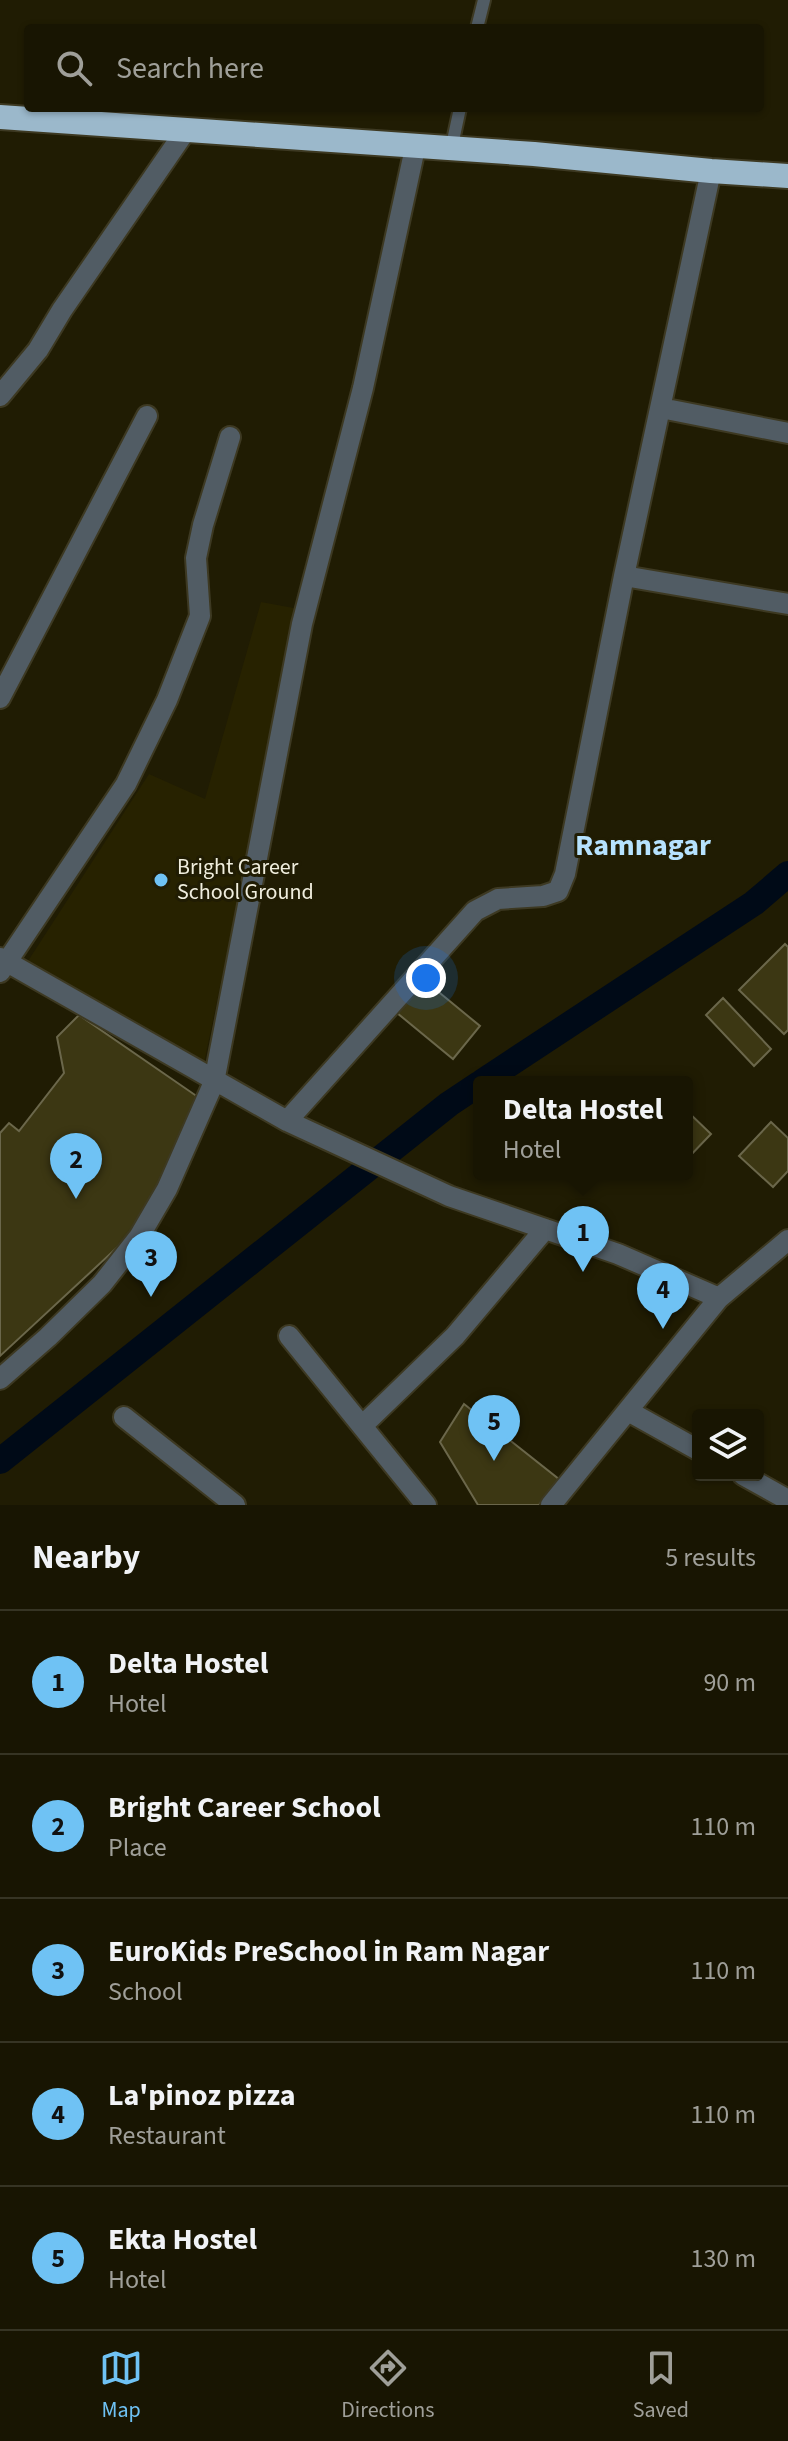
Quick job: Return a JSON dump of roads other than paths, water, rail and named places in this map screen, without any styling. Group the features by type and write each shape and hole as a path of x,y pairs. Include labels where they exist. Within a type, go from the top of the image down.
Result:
{"highway":[{"path":"0,117 534,154 788,176"}],"street":[{"path":"0,396 38,350 62,310 186,130"},
{"path":"0,1379 102,1284 139,1237 167,1189 214,1082 302,624 363,388 415,148"},
{"path":"287,1121 475,911 498,899 543,896 558,891 565,874 624,576 711,171"},
{"path":"661,408 788,433"},
{"path":"0,698 147,416"},
{"path":"230,437 196,558 200,616 167,700 126,784 3,964 287,1121 449,1196 618,1254 719,1298"},
{"path":"624,576 788,604"},
{"path":"362,1426 455,1336 545,1229"},
{"path":"551,1505 719,1298 788,1240"},
{"path":"289,1336 426,1505"},
{"path":"628,1411 692,1447"},
{"path":"124,1417 235,1505"},
{"path":"754,1481 788,1500"}],"lane":[{"path":"478,24 484,0"},
{"path":"451,150 459,112"}],"waterway":[{"path":"491,1076 754,903 788,874"},
{"path":"0,1461 473,1088"}],"place":[{"name":"Bright Career School Ground","path":"161,880"},
{"name":"Bright Career School","path":"76,1199"},
{"name":"Delta Hostel","path":"583,1272"},
{"name":"EuroKids PreSchool in Ram Nagar","path":"151,1297"},
{"name":"La'pinoz pizza","path":"663,1329"},
{"name":"Ekta Hostel","path":"494,1461"}],"district":[{"name":"Ramnagar","path":"643,845"}]}
